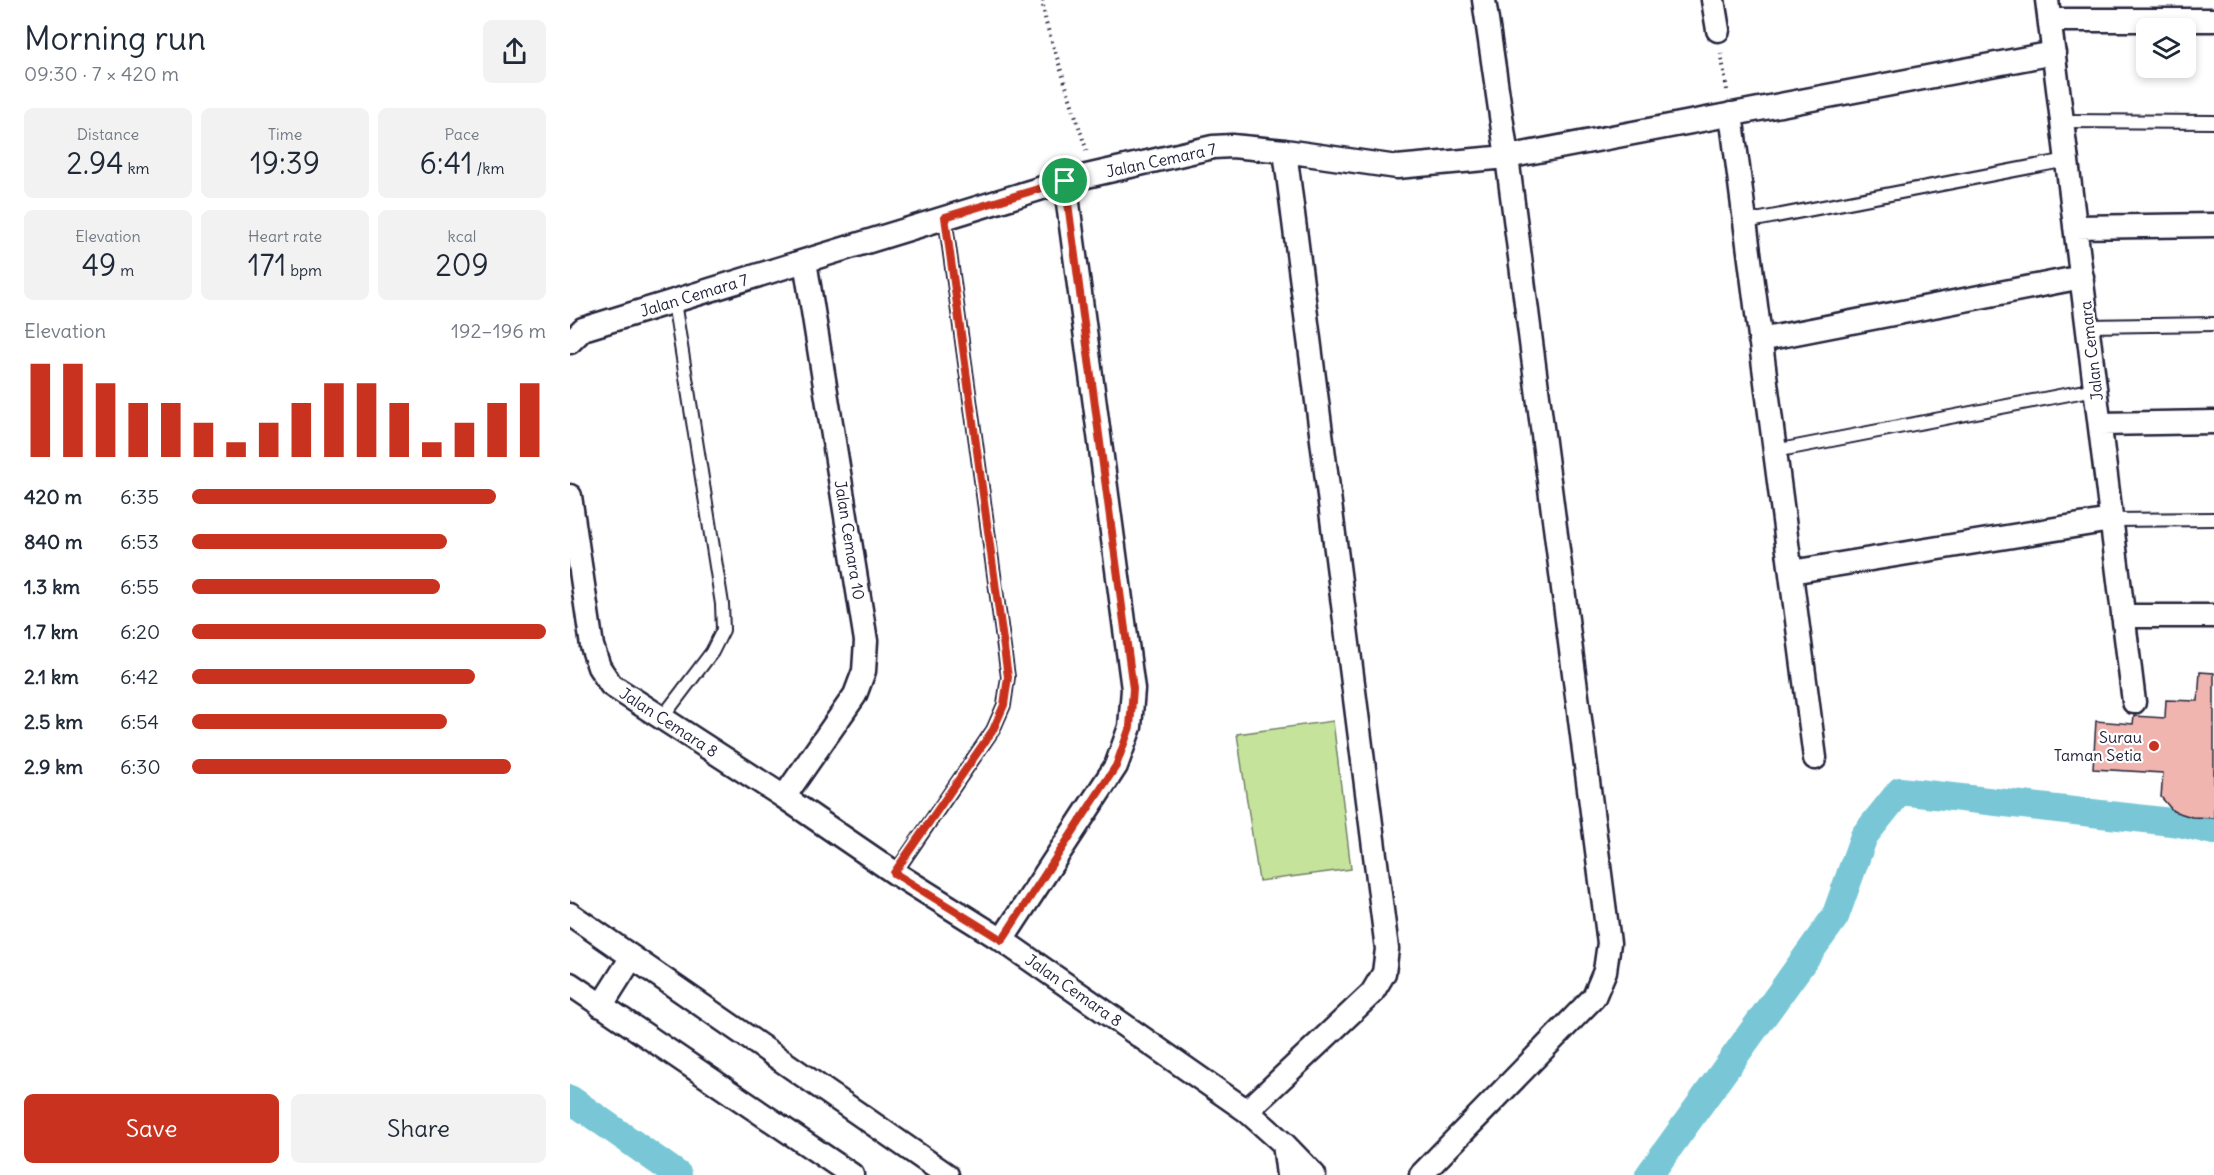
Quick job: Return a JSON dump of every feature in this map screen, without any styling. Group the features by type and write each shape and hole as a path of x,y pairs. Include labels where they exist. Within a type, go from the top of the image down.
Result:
{"street":[{"path":"1421,1175 1594,997 1605,971 1609,943 1507,157 1484,0"},
{"path":"1713,0 1718,30"},
{"path":"2048,10 2214,20"},
{"name":"Jalan Cemara","path":"2048,10 2134,702"},
{"name":"Jalan Cemara 7","path":"577,336 674,302 1065,181 1213,147 1232,146 1285,151 1397,167 1507,157 2054,53"},
{"path":"1731,114 1815,758"},
{"path":"1246,1111 1372,993 1384,973 1387,949 1285,151"},
{"path":"1002,940 1116,766 1130,727 1133,689 1065,181"},
{"path":"2075,227 2214,225"},
{"name":"Jalan Cemara 10","path":"784,797 855,695 864,671 866,641 805,261"},
{"path":"1760,340 2082,278"},
{"path":"2100,424 2214,423"},
{"name":"Jalan Cemara 8","path":"570,496 592,646 599,667 611,685 784,797 894,873 1002,940 1246,1111 1284,1144 1314,1175"},
{"path":"1791,572 2111,520"},
{"path":"2123,616 2214,615"},
{"path":"570,914 947,1175"},
{"path":"601,1006 632,957"},
{"path":"570,984 852,1175"},
{"path":"1284,1144 1288,1175"}],"lane":[{"path":"2062,121 2214,122"},
{"path":"1745,222 2067,160"},
{"path":"894,873 993,730 1004,705 1008,677 945,217"},
{"path":"662,718 712,652 723,630 722,604 674,302"},
{"path":"2088,326 2214,324"},
{"path":"1775,451 2095,389"},
{"path":"2111,520 2214,519"}],"path":[{"path":"1042,0 1046,23 1087,153 1065,181"},
{"path":"1718,30 1731,114"}],"green space":[{"path":"1333,721 1351,869 1259,881 1237,734"}],"building":[{"name":"Surau Taman Setia","path":"2200,672 2214,673 2214,818 2192,817 2173,811 2161,797 2163,773 2093,769 2096,721 2133,724 2134,716 2165,718 2166,700 2198,701"}],"waterway":[{"path":"1649,1175 1835,917 1864,836 1900,791 2180,823 2214,831"},
{"path":"570,1099 678,1175"}],"place":[{"name":"Surau Taman Setia","path":"2154,746"}],"route":[{"path":"1065,181 1133,689 1130,727 1116,766 1002,940 894,873 993,730 1004,705 1008,677 945,217 1065,181"}]}
